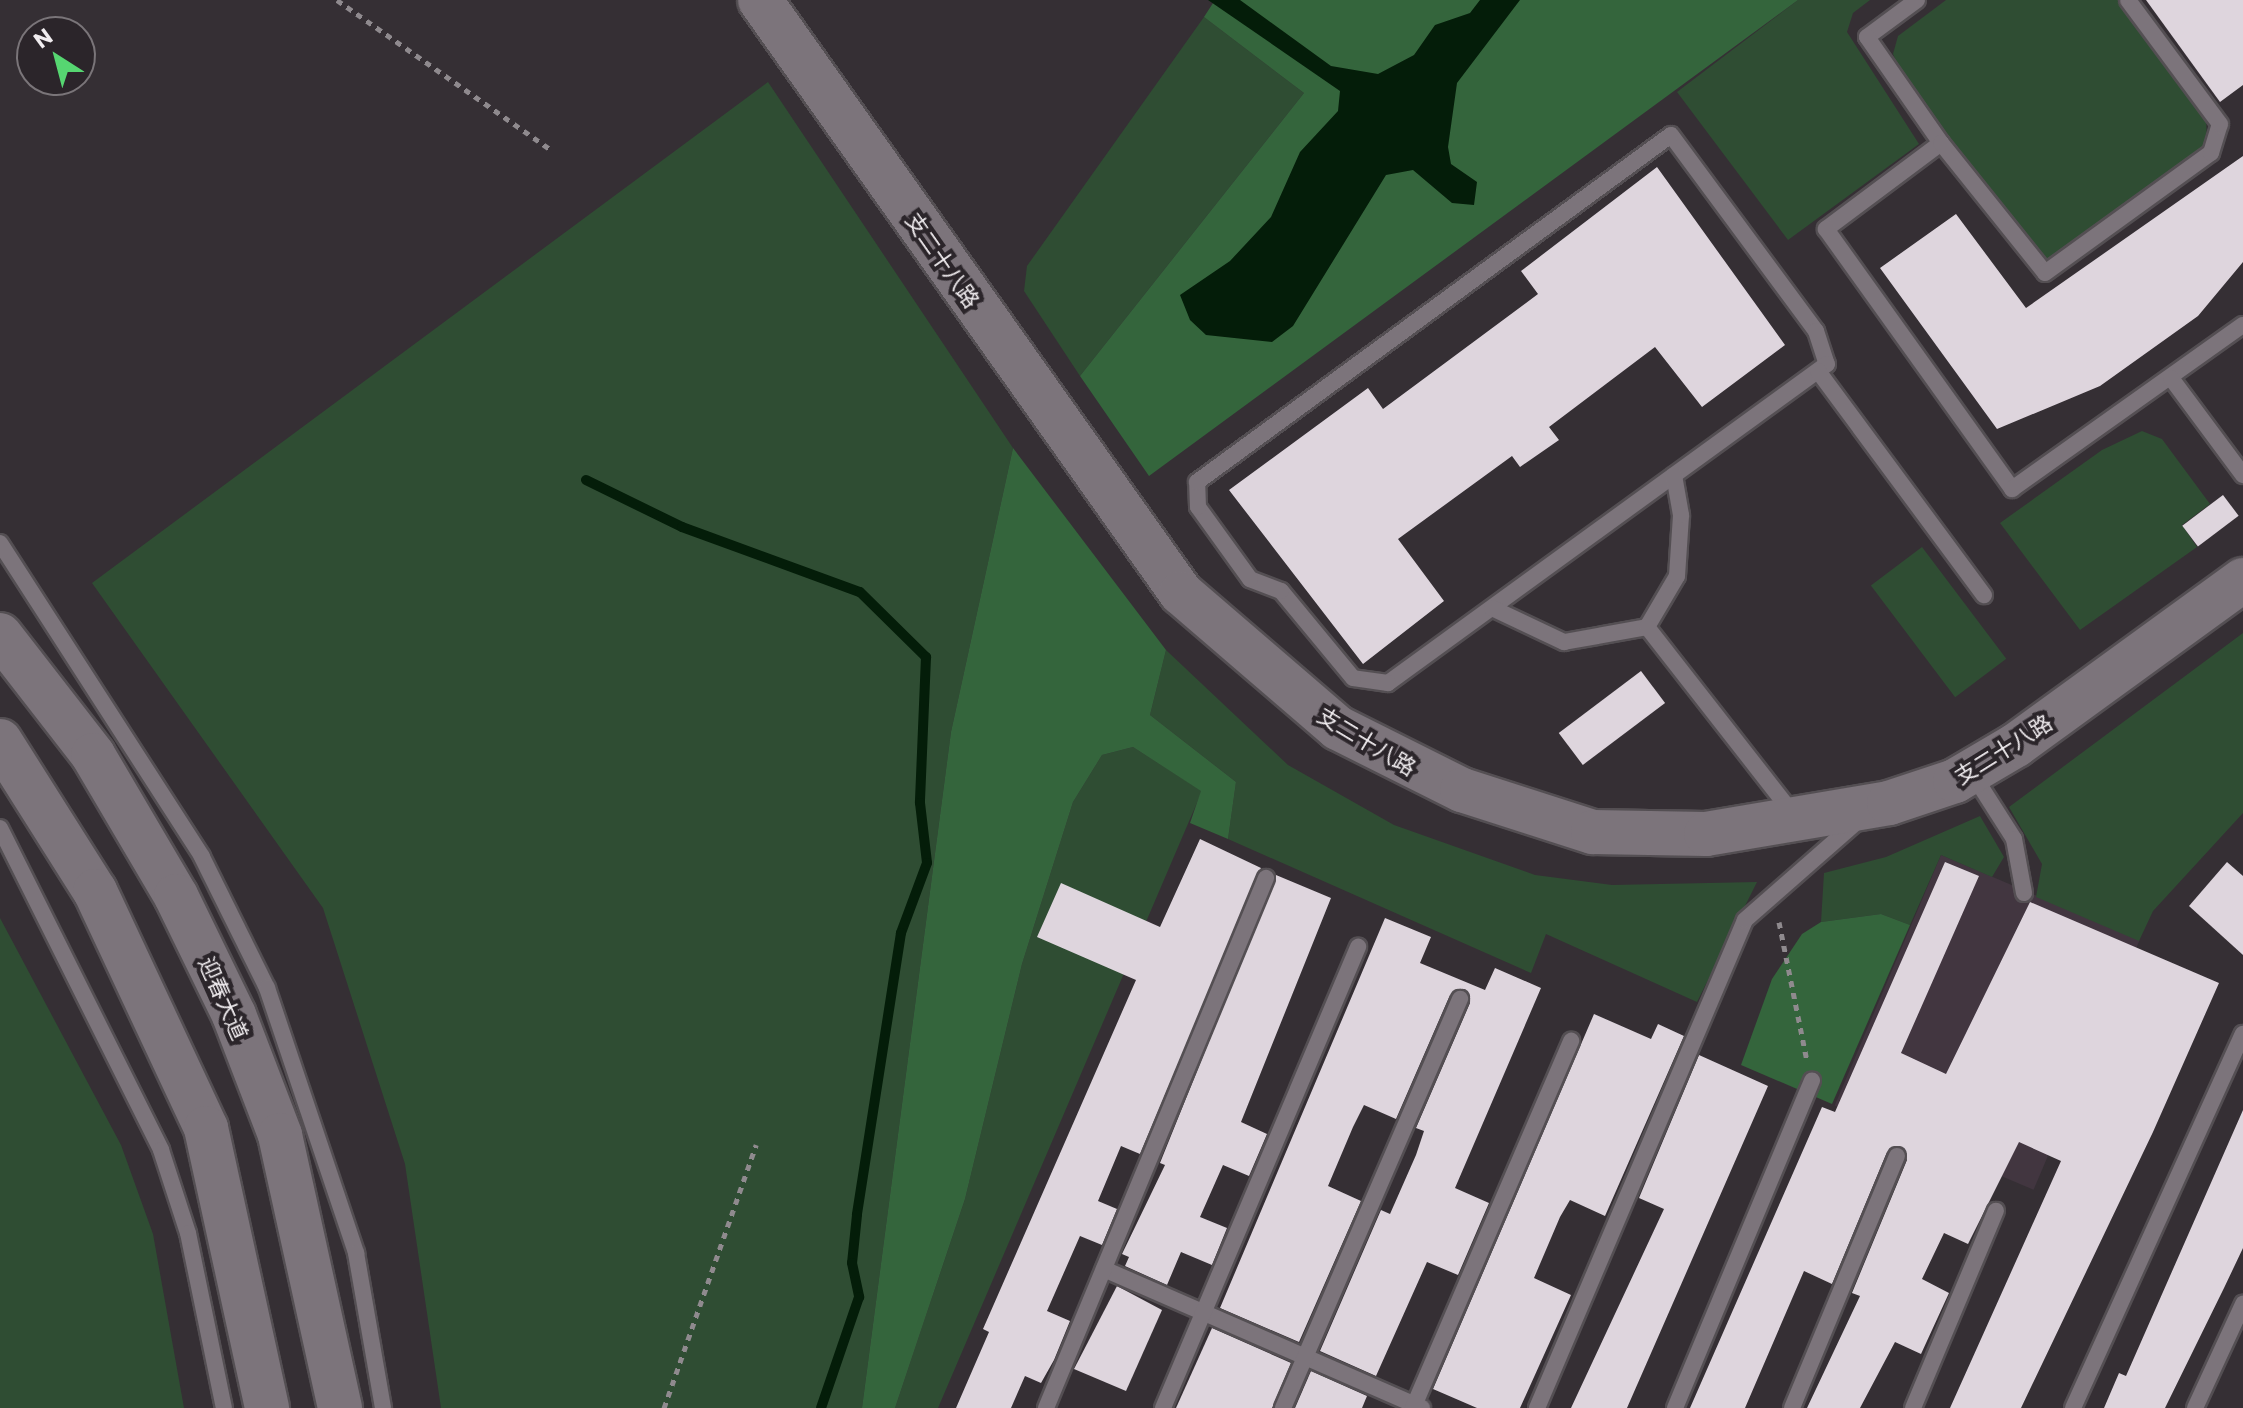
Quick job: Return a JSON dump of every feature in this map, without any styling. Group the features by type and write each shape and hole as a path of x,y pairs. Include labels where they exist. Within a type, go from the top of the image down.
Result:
{"street":[{"name":"支二十八路","path":"760,0 1181,593 1263,672 1396,763 1593,832 1706,834 1800,823 1879,805 1971,771 2243,580"},
{"name":"迎春大道","path":"0,635 93,755 176,896 234,1015 280,1135 340,1408"},
{"path":"0,741 95,891 206,1128 267,1408"}],"lane":[{"path":"1917,0 1867,37 1941,143 2045,273 2211,153 2220,124 2128,0"},
{"path":"1671,135 1816,331 1827,364 1674,476 1388,683 1353,678 1281,591 1250,579 1198,507 1197,482 1671,135"},
{"path":"1941,143 1826,229 2012,489 2243,325"},
{"path":"1818,371 1984,595"},
{"path":"2171,378 2243,475"},
{"path":"1492,608 1564,642 1647,627 1677,576 1681,515 1674,476"},
{"path":"0,543 202,857 267,988 356,1253 383,1408"},
{"path":"1647,627 1800,823"},
{"path":"1971,771 2014,839 2024,893"},
{"path":"1537,1408 1745,920 1776,888 1879,805"},
{"path":"0,828 161,1150 188,1233 224,1408"},
{"path":"1046,1408 1266,878"},
{"path":"1163,1408 1358,947"},
{"path":"1283,1408 1460,999"},
{"path":"2073,1408 2243,1034"},
{"path":"1104,1269 1416,1407 1571,1041"},
{"path":"1675,1408 1812,1081"},
{"path":"1792,1408 1897,1156"},
{"path":"1913,1408 1996,1211"},
{"path":"2195,1408 2243,1304"}],"path":[{"path":"337,0 550,149"},
{"path":"1776,888 1780,942 1812,1081"},
{"path":"664,1408 756,1145"}],"shaded area":[{"path":"1208,0 1240,0 1331,66 1378,74 1414,55 1435,25 1470,13 1480,0 1520,0 1457,83 1448,147 1451,164 1477,182 1474,205 1452,203 1413,170 1386,175 1293,326 1272,342 1206,335 1190,320 1180,295 1230,261 1271,217 1300,152 1338,111 1340,91"},
{"path":"1798,0 1870,0 1853,13 1847,32 1919,144 1788,240 1677,92"},
{"path":"1946,0 2121,0 2206,115 2207,144 2054,259 2034,257 1905,82 1893,54 1898,36"},
{"path":"1204,17 1304,93 1080,376 1024,291 1027,266"},
{"path":"768,82 1013,448 951,732 862,1408 441,1408 405,1164 323,908 92,583"},
{"path":"2142,431 2162,439 2210,504 2182,525 2197,547 2080,630 2000,523 2102,450"},
{"path":"1922,547 2006,659 1955,697 1871,586"},
{"path":"2243,633 2243,813 2153,911 2139,941 2036,897 2042,864 2009,807"},
{"path":"1166,650 1288,765 1394,825 1535,875 1612,885 1757,882 1697,1002 1546,934 1531,973 1228,839 1236,782 1150,715"},
{"path":"1133,747 1202,791 938,1408 895,1408 965,1199 1022,964 1073,802 1102,755"},
{"path":"1980,816 2004,857 1992,877 1941,855 1910,925 1881,914 1821,922 1824,873 1886,857"},
{"path":"1941,855 2140,939 2034,1190 1835,1105"},
{"path":"0,918 121,1145 153,1234 184,1408 0,1408"}],"green space":[{"path":"1215,0 1798,0 1149,476 1080,376 1304,93 1204,17"},
{"path":"1013,448 1166,650 1150,715 1236,782 1228,839 1190,823 1201,791 1133,747 1102,755 1073,802 1022,964 965,1199 895,1408 862,1408 951,732"},
{"path":"1881,914 1910,925 1832,1104 1741,1065 1772,979 1802,934 1821,922"}],"building":[{"path":"2146,0 2243,0 2243,85 2220,102"},
{"path":"2243,156 2243,262 2198,316 2100,386 1997,429 1880,268 1956,214 2026,308"},
{"path":"1657,167 1785,345 1702,407 1655,347 1549,427 1559,440 1520,467 1512,456 1398,539 1444,601 1363,664 1229,490 1368,388 1383,409 1538,294 1521,271"},
{"path":"2223,495 2239,516 2198,546 2182,526"},
{"path":"1641,671 1665,703 1583,765 1559,733"},
{"path":"1200,839 1261,868 1140,1154 1121,1146 1098,1201 1117,1209 1102,1245 1080,1236 1047,1311 1070,1321 1054,1360 1041,1383 1025,1376 1011,1408 956,1408 989,1332 983,1329 1136,980 1037,937 1061,883 1160,927"},
{"path":"1945,862 1979,876 1901,1053 1946,1074 2030,902 2219,983 2153,1132 2021,1408 1950,1408 2061,1161 2019,1142 1968,1244 1944,1233 1922,1279 1949,1293 1921,1354 1895,1342 1860,1408 1807,1408 1860,1296 1852,1293 1907,1160 1900,1146 1887,1152 1832,1284 1804,1271 1745,1408 1690,1408 1822,1107 1835,1112"},
{"path":"2227,862 2243,876 2243,955 2189,906"},
{"path":"1276,875 1331,898 1241,1122 1267,1134 1249,1176 1223,1165 1200,1217 1227,1228 1212,1265 1181,1252 1167,1285 1125,1266 1129,1257 1122,1254 1165,1165 1160,1163"},
{"path":"1385,918 1431,937 1420,963 1485,990 1495,968 1541,988 1455,1188 1489,1203 1458,1275 1427,1262 1376,1376 1320,1351 1381,1210 1390,1214 1416,1155 1424,1131 1416,1128 1470,1003 1465,989 1450,995 1396,1119 1364,1105 1353,1127 1328,1186 1361,1201 1299,1342 1220,1308"},
{"path":"1594,1014 1651,1039 1658,1024 1684,1036 1605,1216 1570,1200 1560,1217 1534,1278 1571,1295 1520,1408 1477,1408 1433,1389"},
{"path":"1699,1055 1768,1086 1627,1408 1571,1408 1664,1209 1639,1198"},
{"path":"2243,1110 2243,1248 2165,1408 2104,1408 2119,1373 2126,1376"},
{"path":"1117,1286 1162,1310 1126,1391 1074,1369"},
{"path":"1212,1328 1291,1363 1272,1408 1176,1408"},
{"path":"1311,1371 1367,1396 1362,1408 1295,1408"}],"waterway":[{"path":"586,480 682,527 860,592 926,657 920,803 927,863 901,933 857,1215 852,1263 859,1297 821,1408"}]}
